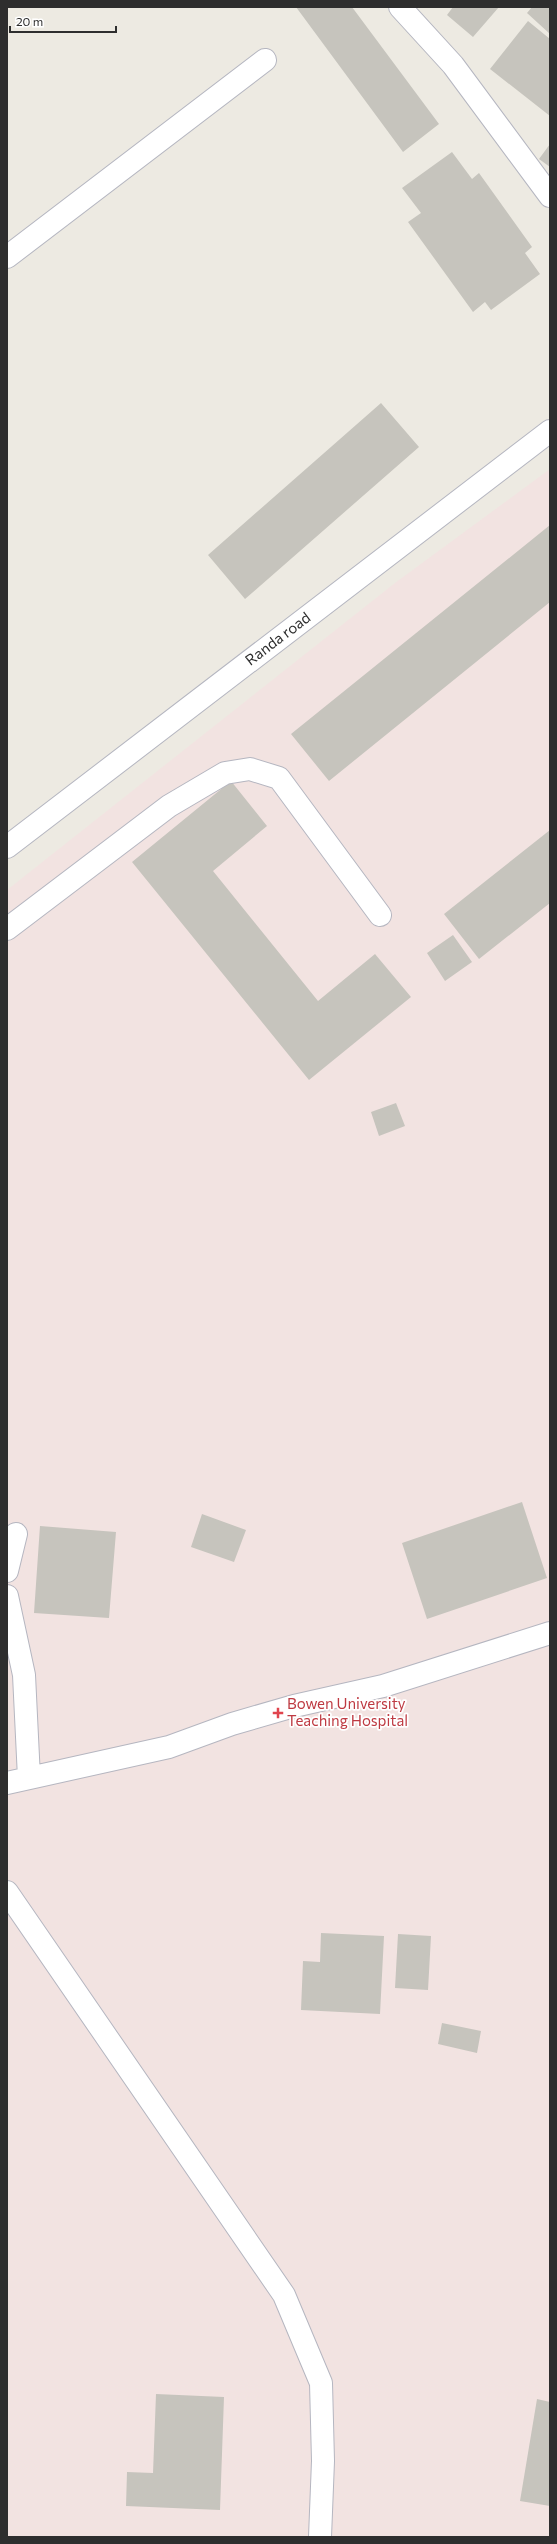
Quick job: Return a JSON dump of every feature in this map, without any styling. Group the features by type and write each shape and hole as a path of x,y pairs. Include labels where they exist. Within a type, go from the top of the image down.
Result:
{"street":[{"path":"400,7 453,65 550,196"},
{"path":"7,257 265,60"},
{"name":"Randa road","path":"7,847 550,431"},
{"path":"7,929 169,806 225,773 250,769 279,778 380,914"},
{"path":"7,1571 16,1534"},
{"path":"7,1596 24,1675 29,1778"},
{"path":"7,1783 169,1747 232,1724 294,1706 383,1686 550,1633"},
{"path":"7,1892 284,2295 321,2383 323,2461 320,2537"}],"shaded area":[{"name":"Bowen University Teaching Hospital","path":"550,469 550,2537 7,2537 7,890 395,583"}],"building":[{"path":"296,7 352,7 439,124 403,152"},
{"path":"453,7 499,7 473,37 447,15"},
{"path":"532,7 550,7 550,34 527,13"},
{"path":"528,21 550,39 550,116 490,69"},
{"path":"550,144 550,167 539,159"},
{"path":"452,152 472,179 479,173 532,247 525,253 540,274 491,310 485,302 473,312 408,222 421,213 402,188"},
{"path":"381,403 419,447 245,599 208,555"},
{"path":"550,525 550,602 329,781 291,734"},
{"path":"231,781 267,826 213,871 318,1001 375,954 411,997 309,1080 132,862"},
{"path":"550,830 550,903 479,959 444,914"},
{"path":"453,935 472,962 445,981 427,953"},
{"path":"396,1103 405,1126 379,1136 371,1112"},
{"path":"522,1502 547,1578 427,1619 402,1543"},
{"path":"202,1514 246,1530 234,1562 191,1547"},
{"path":"40,1526 116,1532 109,1618 34,1613"},
{"path":"321,1933 384,1936 380,2014 301,2010 303,1961 320,1962"},
{"path":"398,1934 431,1936 428,1990 395,1988"},
{"path":"442,2023 481,2031 477,2053 438,2044"},
{"path":"156,2394 224,2397 220,2510 126,2506 127,2472 153,2473"},
{"path":"537,2399 550,2402 550,2506 520,2501"}],"place":[{"name":"Bowen University Teaching Hospital","path":"278,1713"}]}
